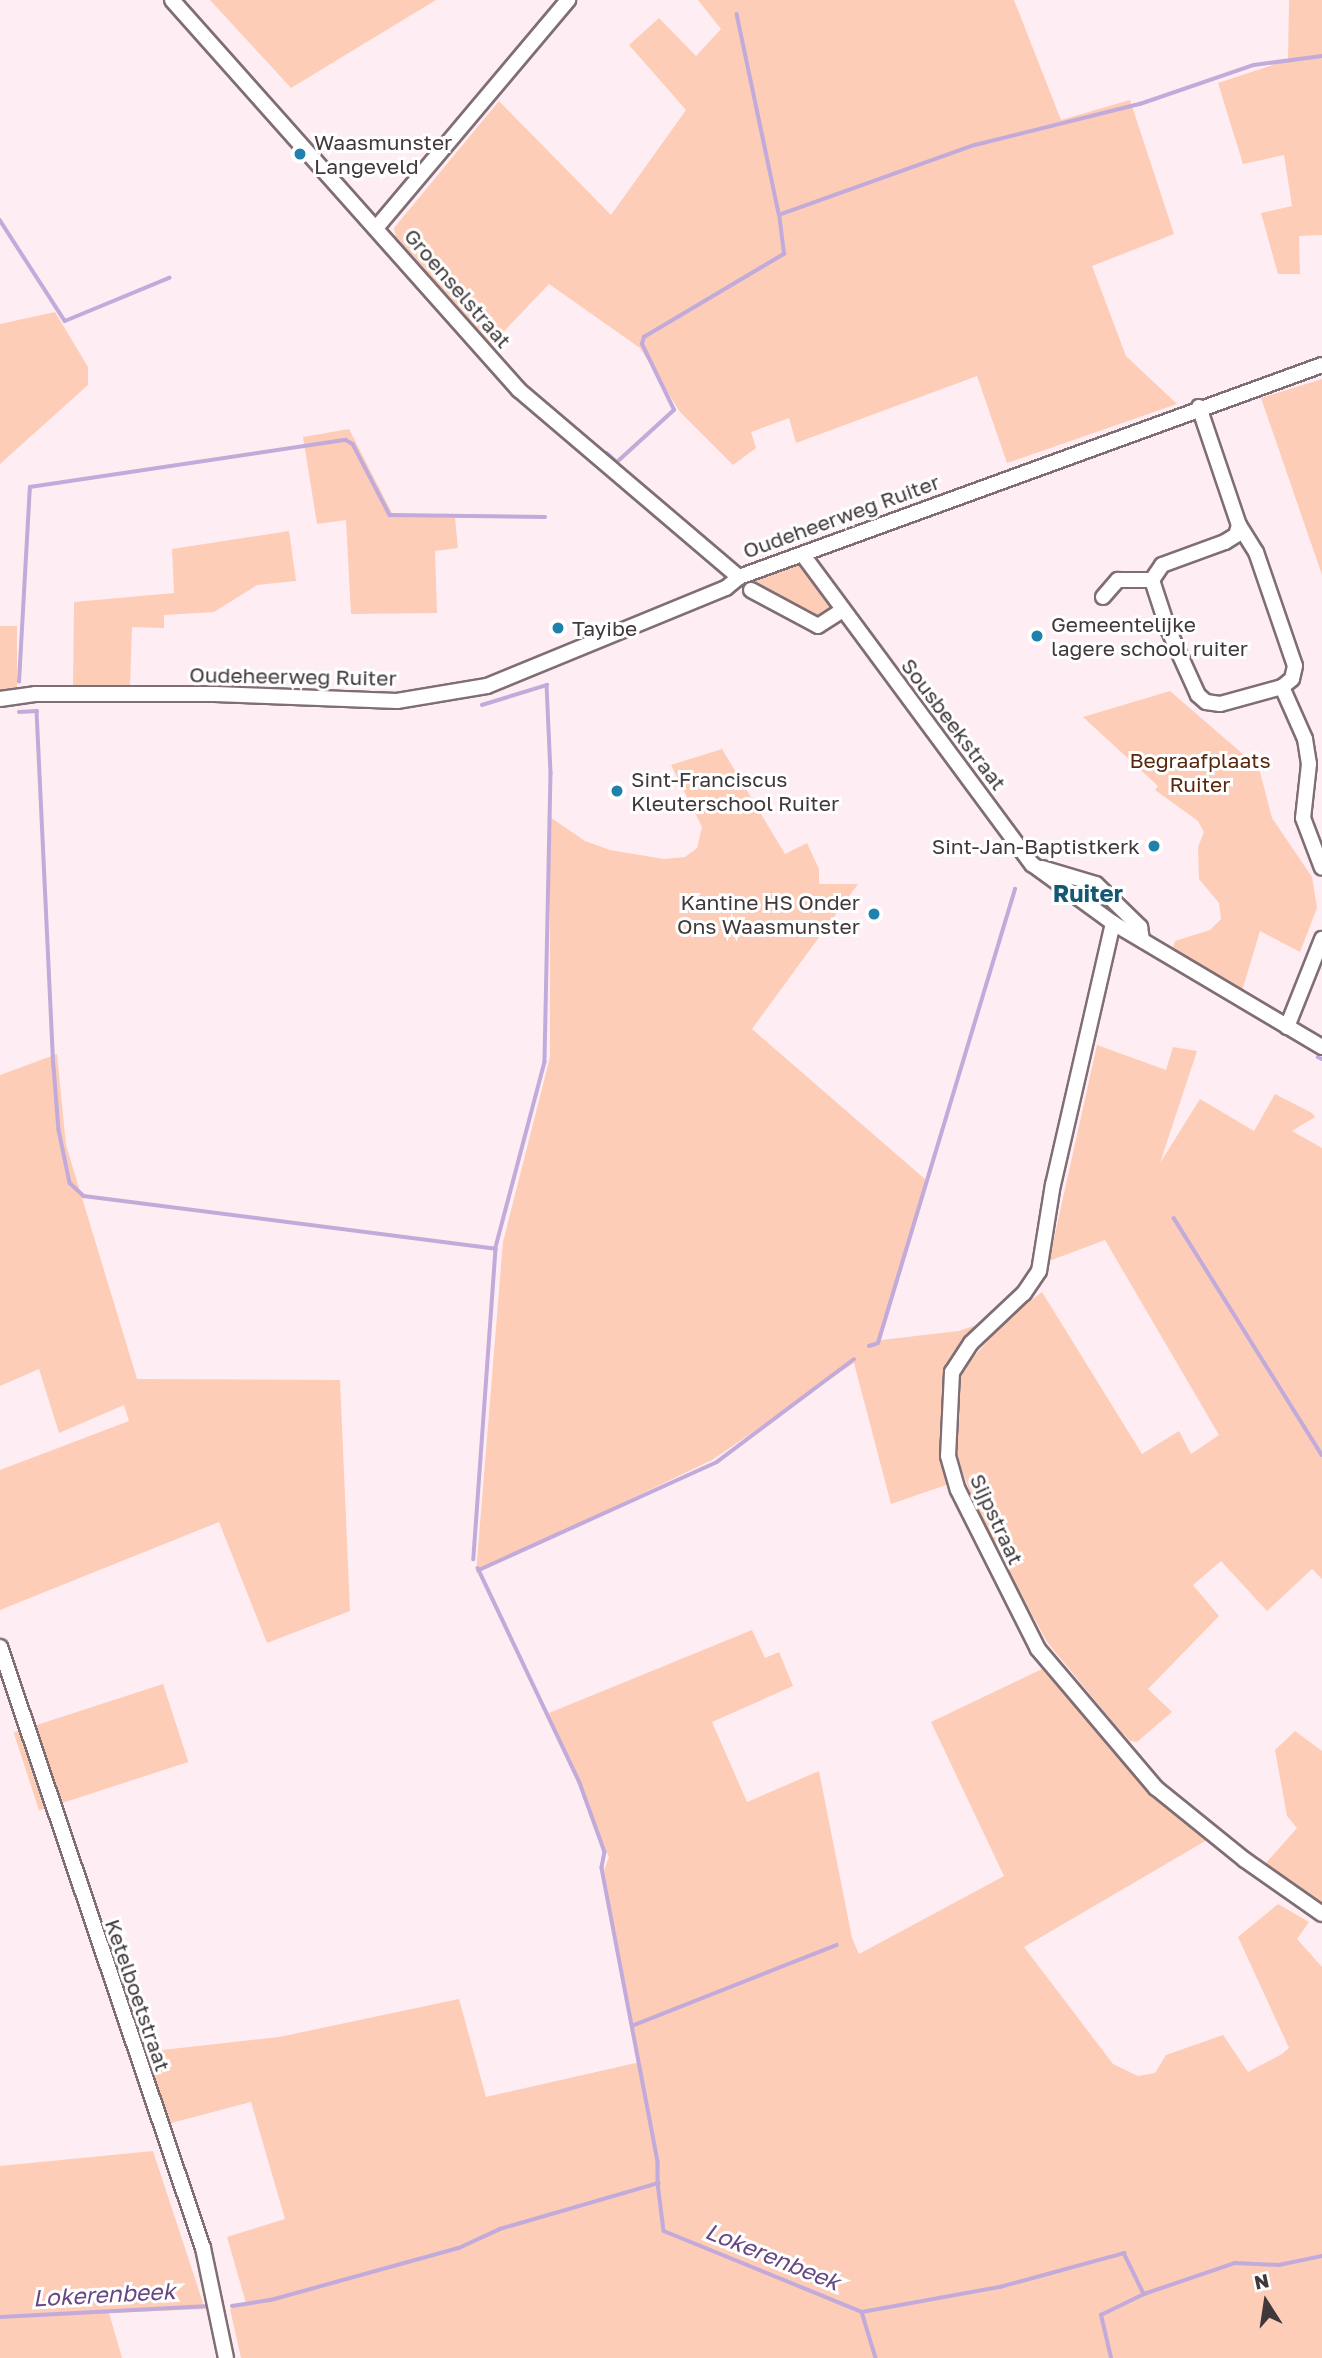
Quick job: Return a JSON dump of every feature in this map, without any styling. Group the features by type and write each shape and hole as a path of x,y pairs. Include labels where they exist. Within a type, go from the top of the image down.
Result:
{"street":[{"name":"Groenselstraat","path":"172,0 377,227 519,390 739,576"},
{"path":"377,227 568,0"},
{"name":"Oudeheerweg Ruiter","path":"0,699 35,694 397,701 440,697 487,686 726,588 739,576 803,555 1199,407 1322,365"},
{"path":"1152,580 1168,629 1198,695 1206,702 1220,704 1282,687 1292,679 1295,666 1292,648 1256,552 1239,525 1199,407"},
{"path":"1152,580 1162,565 1225,542 1236,535 1239,525"},
{"name":"Sousbeekstraat","path":"803,555 841,611 911,697 1032,864 1113,923 1322,1047"},
{"path":"1103,597 1118,580 1152,580"},
{"path":"751,590 818,626 841,611"},
{"path":"1282,687 1305,739 1309,764 1303,818 1322,868"},
{"name":"Sousbeekstraat","path":"1032,864 1096,884 1140,927 1142,940"},
{"name":"Sijpstraat","path":"1113,923 1053,1184 1039,1271 1024,1293 971,1343 952,1371 948,1456 958,1490 1038,1649 1156,1788 1245,1860 1322,1914"},
{"path":"1287,1027 1322,940"},
{"name":"Ketelboetstraat","path":"0,1647 203,2248 226,2358"}],"green space":[{"path":"210,0 436,0 291,88"},
{"path":"698,0 1014,0 1061,120 1130,100 1174,234 1092,266 1126,356 1177,404 1007,463 977,376 796,443 789,418 751,432 756,448 733,465 680,412 640,348 549,284 491,345 396,237 394,228 499,101 611,215 686,110 629,45 659,18 696,56 721,29"},
{"path":"1289,0 1322,0 1322,235 1299,236 1300,274 1278,274 1261,213 1292,206 1284,155 1243,164 1218,83 1288,60"},
{"path":"55,312 88,367 88,385 0,464 0,324"},
{"path":"1322,379 1322,575 1261,398"},
{"path":"349,429 393,515 455,518 458,548 435,551 437,613 351,614 346,520 317,524 303,437"},
{"path":"289,531 296,581 257,585 214,612 164,615 164,628 132,627 130,686 73,687 74,602 174,593 172,549"},
{"path":"791,564 801,565 824,596 831,608 828,615 814,618 750,582"},
{"path":"0,626 17,626 17,690 0,690"},
{"name":"Begraafplaats Ruiter","path":"1170,691 1259,768 1272,818 1312,877 1317,908 1300,952 1260,931 1242,991 1173,947 1175,941 1210,930 1221,919 1219,903 1199,879 1198,847 1204,832 1198,821 1155,790 1158,786 1083,717"},
{"path":"722,749 785,854 807,843 819,869 819,884 858,884 752,1029 926,1180 881,1340 959,1331 982,1323 951,1356 944,1376 942,1455 949,1484 891,1504 854,1363 712,1460 476,1573 503,1242 550,1057 550,817 585,841 610,850 664,859 685,857 697,848 702,827 671,765"},
{"path":"1097,1045 1166,1070 1173,1047 1197,1051 1160,1163 1200,1099 1254,1131 1275,1094 1312,1113 1315,1117 1292,1131 1322,1148 1322,1579 1312,1569 1267,1611 1221,1561 1193,1585 1219,1616 1148,1689 1172,1712 1137,1742 1130,1741 1117,1727 1047,1642 980,1519 954,1449 955,1391 961,1371 1011,1315 1042,1292 1142,1454 1179,1431 1191,1454 1219,1435 1105,1240 1049,1261"},
{"path":"57,1054 66,1145 137,1379 340,1380 350,1611 267,1643 219,1522 0,1610 0,1470 129,1421 124,1405 59,1433 39,1369 0,1386 0,1075"},
{"path":"752,1630 765,1658 779,1652 793,1686 712,1722 747,1802 819,1771 852,1938 859,1954 1004,1876 931,1722 1042,1669 1150,1790 1207,1840 1024,1947 1113,2064 1138,2076 1155,2073 1166,2055 1223,2035 1248,2072 1282,2054 1289,2048 1238,1937 1278,1904 1309,1922 1297,1939 1322,1967 1322,2358 241,2358 230,2309 246,2303 227,2237 285,2219 251,2102 171,2123 144,2052 279,2037 459,1999 486,2097 640,2062 604,1870 609,1857 549,1713"},
{"path":"163,1684 188,1762 39,1811 14,1733"},
{"path":"1295,1731 1322,1751 1322,1903 1265,1864 1297,1828 1287,1816 1275,1750"},
{"path":"153,2151 205,2309 109,2313 122,2358 0,2358 0,2166"}],"waterway":[{"path":"737,14 779,214"},
{"path":"607,453 617,462 674,410 642,344 644,337 784,254 779,215 975,145 1140,104 1254,65 1322,56"},
{"name":"Lokerenbeek","path":"0,220 65,321 169,278"},
{"path":"19,682 30,487 346,440 353,444 390,515 545,517"},
{"path":"482,705 547,685 551,773 545,1062 496,1248"},
{"path":"19,712 37,711 54,1067 59,1130 70,1183 84,1196 496,1249 474,1559"},
{"path":"869,1346 878,1343 1015,889"},
{"path":"1318,1057 1322,1059"},
{"path":"1174,1218 1322,1455"},
{"path":"479,1570 717,1462 854,1359"},
{"path":"478,1568 580,1783 605,1852 602,1868 658,2162 658,2183"},
{"path":"632,2026 837,1945"},
{"name":"Lokerenbeek","path":"232,2306 271,2300 459,2248 500,2229 658,2183 664,2231 862,2312 1000,2287 1124,2253 1144,2294 1235,2263 1279,2265 1322,2256"},
{"path":"1111,2358 1101,2315 1144,2294"},
{"name":"Lokerenbeek","path":"0,2317 210,2306"},
{"path":"862,2312 876,2358"}],"place":[{"name":"Waasmunster Langeveld","path":"300,154"},
{"name":"Tayibe","path":"558,628"},
{"name":"Gemeentelijke lagere school ruiter","path":"1037,636"},
{"name":"Sint-Franciscus Kleuterschool Ruiter","path":"617,791"},
{"name":"Sint-Jan-Baptistkerk","path":"1154,846"},
{"name":"Kantine HS Onder Ons Waasmunster","path":"874,914"}],"district":[{"name":"Ruiter","path":"1088,893"}]}
